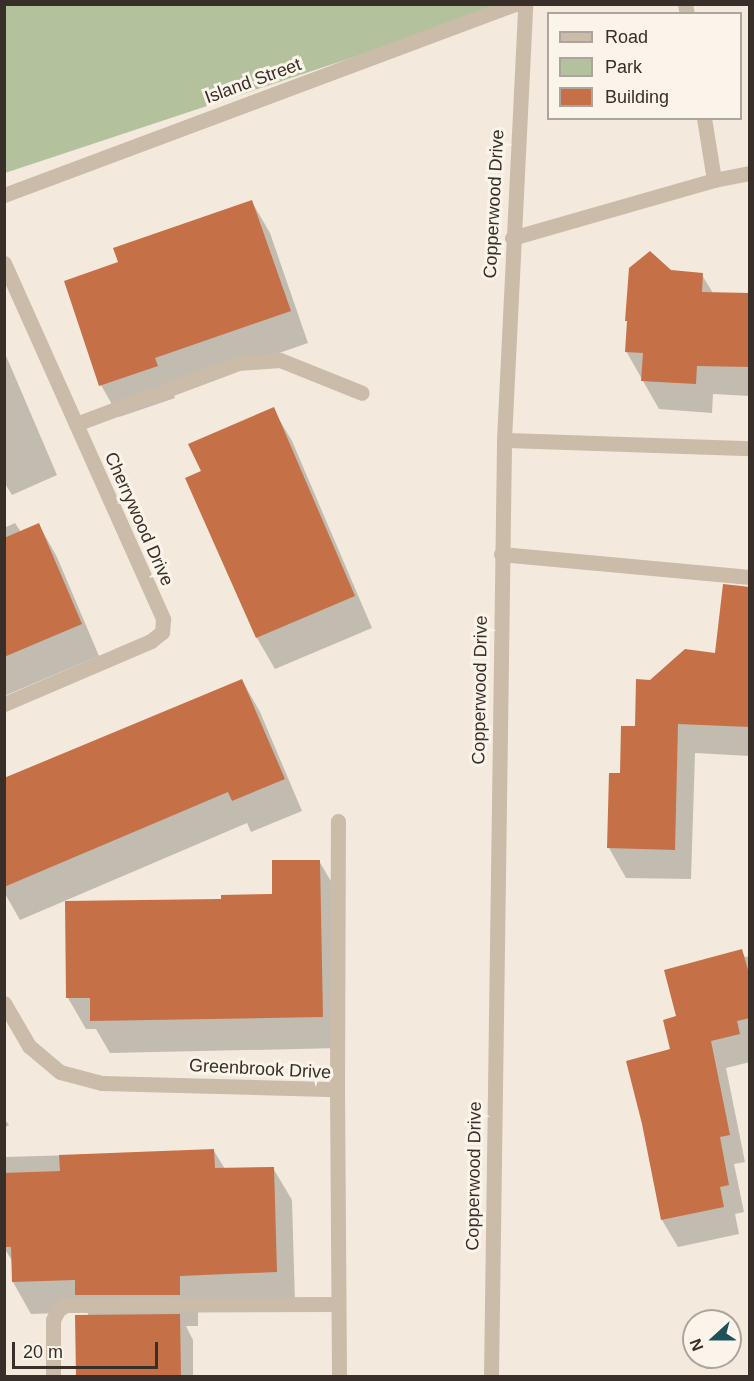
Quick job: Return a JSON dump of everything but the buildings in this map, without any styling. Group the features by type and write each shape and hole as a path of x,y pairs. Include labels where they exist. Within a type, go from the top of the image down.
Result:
{"street":[{"name":"Island Street","path":"4,195 515,4"},
{"name":"Copperwood Drive","path":"491,1377 501,554 512,238 525,4"},
{"path":"704,120 714,180"},
{"path":"512,238 714,180 750,173"},
{"name":"Cherrywood Drive","path":"4,263 163,619 162,632 151,641 4,704"},
{"path":"76,424 238,363 280,360 362,393"},
{"path":"504,440 750,448"},
{"path":"501,554 750,577"},
{"path":"337,1089 338,821"},
{"name":"Greenbrook Drive","path":"4,1003 29,1046 52,1065 60,1071 102,1083 337,1089 339,1377"},
{"path":"53,1377 53,1320 58,1310 66,1305 338,1304"}],"green space":[{"path":"5,4 511,5 5,173"}]}
